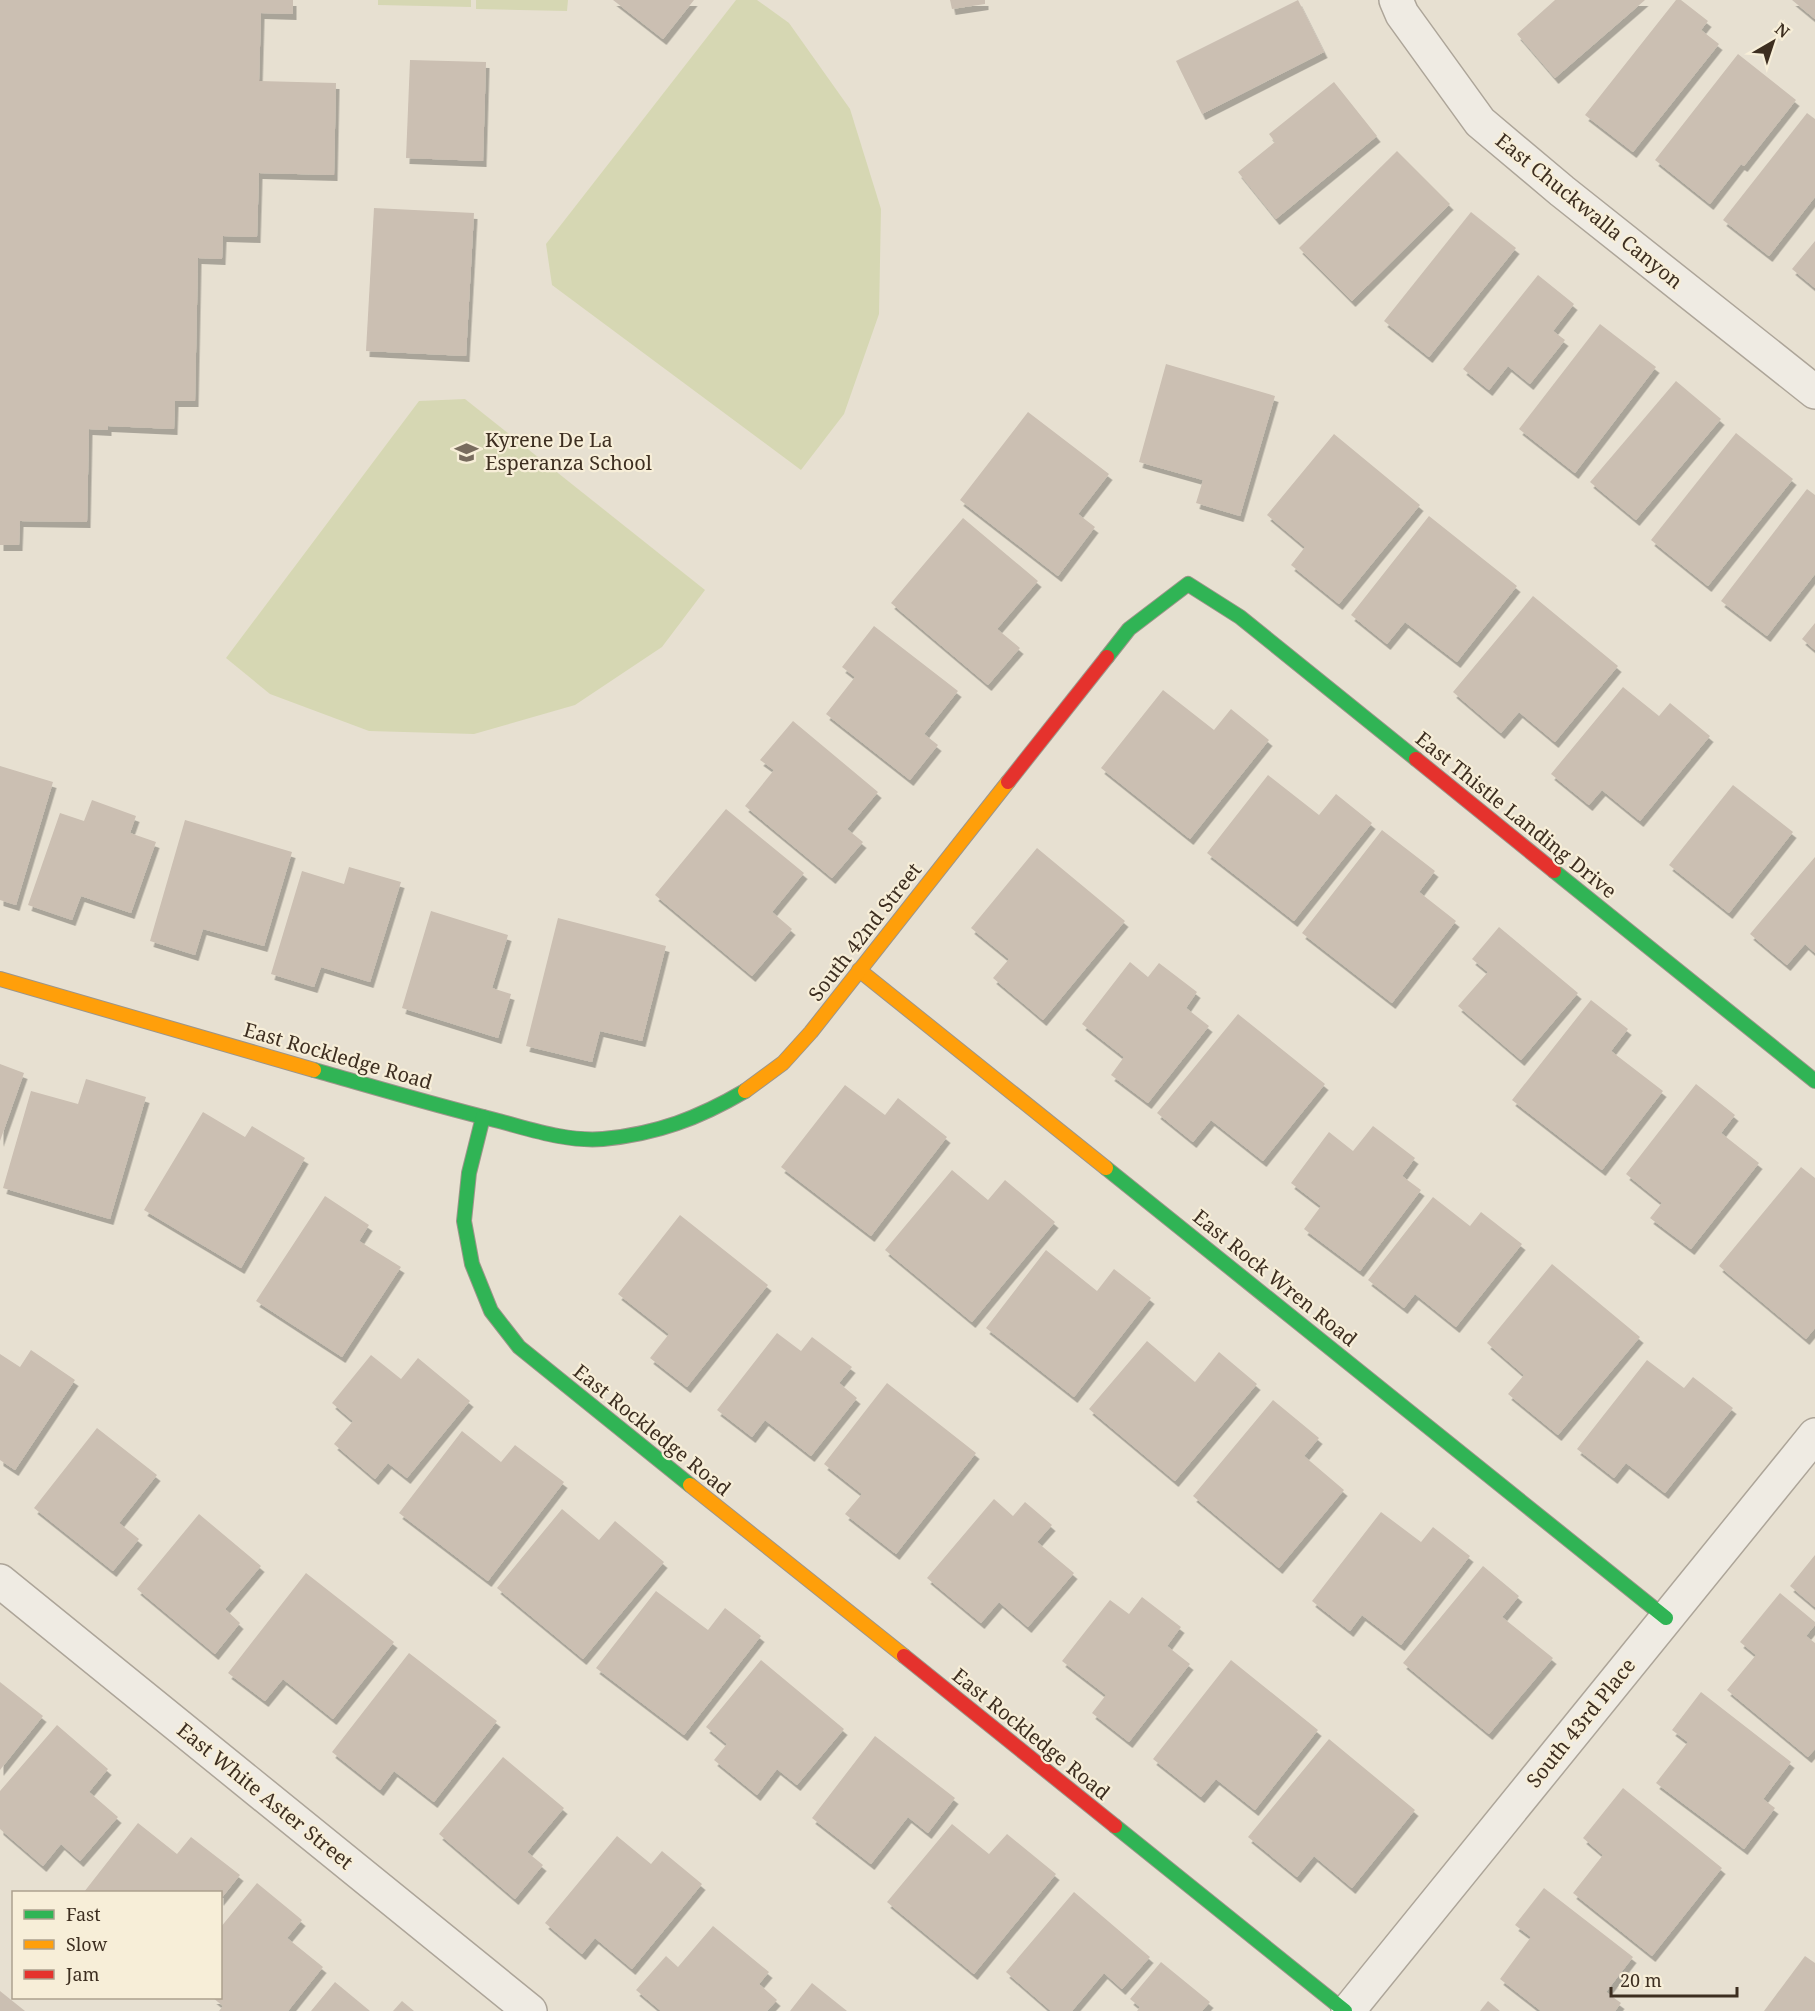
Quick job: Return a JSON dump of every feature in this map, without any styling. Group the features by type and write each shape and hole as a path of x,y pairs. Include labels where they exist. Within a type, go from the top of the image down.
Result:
{"street":[{"name":"East Chuckwalla Canyon","path":"1396,0 1402,14 1480,122 1562,191 1815,392"},
{"name":"South 42nd Street","path":"483,1117 556,1136 601,1139 652,1131 692,1119 744,1092 783,1063 811,1032 1129,629 1188,584"},
{"name":"East Thistle Landing Drive","path":"1188,584 1240,617 1815,1081"},
{"name":"East Rock Wren Road","path":"859,970 1666,1618"},
{"name":"East Rockledge Road","path":"0,979 483,1117 470,1173 464,1221 472,1264 491,1311 519,1347 1346,2011"},
{"name":"South 43rd Place","path":"1346,2011 1815,1435"},
{"name":"East White Aster Street","path":"0,1581 530,2011"}],"green space":[{"path":"378,0 471,0 471,7 378,5"},
{"path":"476,0 568,0 567,11 476,9"},
{"path":"736,0 757,0 789,23 850,109 881,209 879,314 844,414 801,470 552,285 546,244"},
{"path":"465,399 705,590 662,647 575,705 474,734 369,731 270,694 226,658 419,401"}],"building":[{"path":"0,0 293,0 293,14 261,13 259,81 336,83 334,175 259,173 257,237 223,236 222,259 198,258 195,401 175,401 174,429 108,426 108,430 89,429 87,522 20,521 19,545 0,545"},
{"path":"613,0 694,0 663,39"},
{"path":"950,0 985,0 985,4 952,9"},
{"path":"1298,0 1324,52 1202,114 1176,61"},
{"path":"1555,0 1645,0 1555,78 1517,34"},
{"path":"1676,0 1681,0 1708,21 1701,30 1719,44 1633,152 1585,115"},
{"path":"1792,0 1815,0 1815,19"},
{"path":"1738,54 1796,100 1744,166 1741,164 1710,204 1655,160"},
{"path":"410,60 486,62 483,161 406,158"},
{"path":"1334,82 1377,136 1276,219 1238,172 1275,142 1269,134"},
{"path":"1807,113 1815,119 1815,197 1769,256 1723,220"},
{"path":"1397,151 1450,204 1352,301 1299,248"},
{"path":"374,208 474,213 466,356 366,351"},
{"path":"1471,212 1516,248 1429,357 1384,321"},
{"path":"1815,241 1815,288 1792,269"},
{"path":"1538,275 1574,304 1553,331 1565,340 1530,384 1508,366 1489,390 1463,369"},
{"path":"1600,324 1656,367 1575,473 1519,429"},
{"path":"1166,364 1275,396 1240,516 1196,503 1203,480 1139,462"},
{"path":"1676,381 1721,419 1636,520 1590,482"},
{"path":"1028,412 1109,474 1078,514 1095,527 1058,576 960,500"},
{"path":"1736,433 1793,479 1708,586 1651,540"},
{"path":"1334,434 1420,505 1339,604 1291,565 1305,547 1267,515"},
{"path":"1807,489 1815,495 1815,574 1767,636 1721,601"},
{"path":"1429,516 1517,586 1457,662 1405,622 1387,644 1351,615"},
{"path":"963,518 1038,581 997,629 1020,648 988,685 891,603"},
{"path":"1533,596 1618,666 1555,742 1519,712 1501,733 1453,692"},
{"path":"1815,623 1815,650 1802,639"},
{"path":"874,626 958,691 924,734 938,745 910,780 826,714 855,677 842,667"},
{"path":"1623,687 1659,716 1670,703 1710,736 1640,821 1602,790 1589,805 1551,774"},
{"path":"1163,690 1214,730 1231,709 1269,740 1190,839 1101,768"},
{"path":"793,721 878,792 847,829 863,842 832,878 745,806 774,770 760,760"},
{"path":"0,766 53,782 16,905 0,900"},
{"path":"1268,775 1319,815 1336,794 1372,823 1294,921 1207,853"},
{"path":"1733,785 1793,832 1729,913 1669,865"},
{"path":"92,800 136,816 130,833 156,842 131,913 81,896 72,920 28,905 60,813 84,821"},
{"path":"726,809 804,873 772,912 792,929 752,976 655,895"},
{"path":"185,820 292,852 264,946 203,929 195,955 150,941"},
{"path":"1382,830 1435,871 1419,892 1456,921 1392,1003 1302,933"},
{"path":"1037,848 1125,921 1043,1020 993,978 1009,959 971,928"},
{"path":"1815,857 1815,953 1805,944 1787,965 1750,934"},
{"path":"349,867 401,882 370,982 321,967 314,987 271,974 302,871 344,884"},
{"path":"431,911 508,935 492,988 511,994 498,1038 402,1008"},
{"path":"558,918 666,946 642,1041 600,1031 592,1062 526,1046"},
{"path":"1499,927 1578,993 1521,1060 1458,1006 1488,972 1472,959"},
{"path":"1130,962 1148,977 1159,963 1197,992 1186,1008 1209,1026 1148,1103 1111,1075 1124,1057 1082,1024"},
{"path":"1591,1000 1628,1029 1611,1051 1663,1091 1602,1170 1512,1100"},
{"path":"1238,1014 1325,1084 1263,1161 1211,1120 1193,1142 1157,1113"},
{"path":"0,1064 24,1073 0,1141"},
{"path":"86,1079 146,1097 110,1219 3,1188 31,1091 78,1104"},
{"path":"1696,1084 1735,1115 1721,1133 1759,1163 1691,1249 1650,1218 1662,1203 1626,1174"},
{"path":"845,1085 885,1115 898,1098 947,1137 871,1236 781,1167"},
{"path":"203,1112 245,1137 252,1126 305,1158 241,1268 144,1210"},
{"path":"1373,1126 1415,1158 1402,1176 1421,1190 1360,1271 1304,1229 1321,1206 1291,1183 1329,1132 1353,1151"},
{"path":"1801,1167 1815,1178 1815,1328 1806,1339 1719,1266"},
{"path":"952,1170 988,1200 1005,1180 1055,1222 972,1322 885,1250"},
{"path":"325,1196 369,1225 359,1241 401,1267 342,1357 256,1301"},
{"path":"1433,1197 1470,1226 1481,1212 1522,1244 1456,1327 1415,1294 1404,1308 1368,1280"},
{"path":"680,1215 768,1285 687,1387 650,1358 669,1334 618,1294"},
{"path":"1046,1250 1097,1291 1114,1269 1151,1298 1074,1397 986,1328"},
{"path":"1552,1264 1640,1337 1558,1435 1508,1394 1524,1375 1487,1343"},
{"path":"777,1333 801,1351 812,1337 852,1367 839,1383 857,1398 811,1456 765,1420 752,1437 717,1410"},
{"path":"1147,1341 1195,1382 1219,1352 1257,1384 1175,1481 1089,1409"},
{"path":"31,1350 75,1380 15,1470 0,1460 0,1354 20,1367"},
{"path":"371,1355 401,1379 418,1358 470,1401 407,1478 388,1463 375,1479 334,1444 353,1421 332,1403"},
{"path":"1647,1360 1684,1388 1693,1377 1733,1408 1665,1493 1626,1463 1614,1478 1577,1449"},
{"path":"887,1383 976,1453 896,1554 845,1514 862,1494 824,1464"},
{"path":"1273,1400 1319,1438 1304,1456 1344,1490 1279,1568 1193,1496"},
{"path":"97,1428 157,1475 119,1523 139,1539 113,1571 34,1508"},
{"path":"462,1431 501,1462 515,1445 564,1482 488,1581 399,1513"},
{"path":"994,1499 1013,1516 1025,1502 1052,1525 1037,1542 1074,1573 1028,1627 999,1602 981,1623 927,1578"},
{"path":"562,1509 599,1540 615,1521 664,1562 583,1659 497,1588"},
{"path":"1381,1512 1421,1542 1433,1527 1470,1556 1401,1645 1362,1615 1350,1631 1312,1601"},
{"path":"199,1514 261,1566 225,1609 240,1623 215,1654 137,1589"},
{"path":"1815,1555 1815,1607 1790,1586"},
{"path":"1483,1566 1519,1596 1502,1617 1553,1658 1489,1734 1403,1663"},
{"path":"306,1573 394,1642 333,1719 283,1679 265,1701 228,1673"},
{"path":"656,1591 708,1630 725,1608 761,1636 684,1735 596,1668"},
{"path":"1780,1593 1815,1622 1806,1636 1815,1643 1815,1749 1808,1757 1727,1690 1756,1655 1740,1642"},
{"path":"1142,1597 1181,1627 1167,1646 1190,1664 1129,1742 1092,1713 1106,1695 1062,1661 1110,1600 1129,1614"},
{"path":"409,1653 497,1721 434,1802 394,1771 380,1790 332,1752"},
{"path":"761,1660 844,1729 797,1785 777,1769 757,1795 714,1760 727,1744 706,1727"},
{"path":"1231,1660 1318,1730 1255,1810 1216,1779 1201,1797 1153,1759"},
{"path":"0,1682 43,1716 0,1770"},
{"path":"1701,1692 1791,1762 1763,1799 1775,1808 1744,1849 1656,1783 1688,1742 1672,1730"},
{"path":"57,1725 108,1769 89,1792 118,1817 80,1861 61,1844 43,1866 0,1829 0,1791"},
{"path":"875,1736 955,1798 928,1833 908,1817 871,1864 812,1818"},
{"path":"1329,1739 1415,1810 1352,1888 1314,1856 1297,1877 1248,1837"},
{"path":"503,1757 564,1808 527,1852 543,1865 515,1899 439,1834"},
{"path":"1623,1788 1722,1868 1652,1956 1573,1893 1603,1855 1583,1838"},
{"path":"138,1823 177,1854 191,1837 240,1875 222,1898 222,1891 85,1891"},
{"path":"952,1824 989,1854 1007,1834 1056,1874 974,1974 887,1902"},
{"path":"617,1836 651,1864 662,1851 702,1884 632,1969 595,1938 582,1954 545,1923"},
{"path":"257,1883 302,1920 287,1938 323,1967 288,2011 219,2011 223,2006 214,1999 222,1999 222,1926"},
{"path":"1544,1888 1633,1957 1606,1992 1621,2003 1615,2011 1541,2011 1500,1979 1531,1937 1515,1925"},
{"path":"1074,1892 1150,1957 1122,1989 1104,1973 1072,2011 1051,2011 1006,1972"},
{"path":"713,1926 769,1972 759,1984 777,2000 767,2011 661,2011 636,1990 666,1956 678,1967"},
{"path":"1805,1956 1815,1963 1815,2011 1764,2011"},
{"path":"1161,1962 1210,2002 1202,2011 1137,2011 1140,2007 1130,1999"},
{"path":"335,1982 370,2011 311,2011"},
{"path":"812,1983 847,2011 790,2011"},
{"path":"0,1991 25,2011 0,2011"},
{"path":"402,2001 414,2011 393,2011"},
{"path":"1488,2001 1500,2011 1480,2011"}],"traffic: fast":[{"path":"1107,657 1129,629 1188,584 1240,617 1416,759"},
{"path":"1554,871 1815,1081"},
{"path":"314,1070 535,1131 576,1139 623,1137 660,1129 694,1117 745,1091"},
{"path":"483,1117 469,1173 464,1221 472,1264 491,1311 519,1347 690,1485"},
{"path":"1106,1168 1666,1618"},
{"path":"1115,1826 1345,2011"}],"traffic: slow":[{"path":"745,1091 783,1063 811,1032 1008,782"},
{"path":"859,970 1106,1168"},
{"path":"0,979 314,1070"},
{"path":"690,1485 904,1656"}],"traffic: jam":[{"path":"1008,782 1107,657"},
{"path":"1416,759 1554,871"},
{"path":"904,1656 1115,1826"}],"place":[{"name":"Kyrene De La Esperanza School","path":"467,452"}]}
